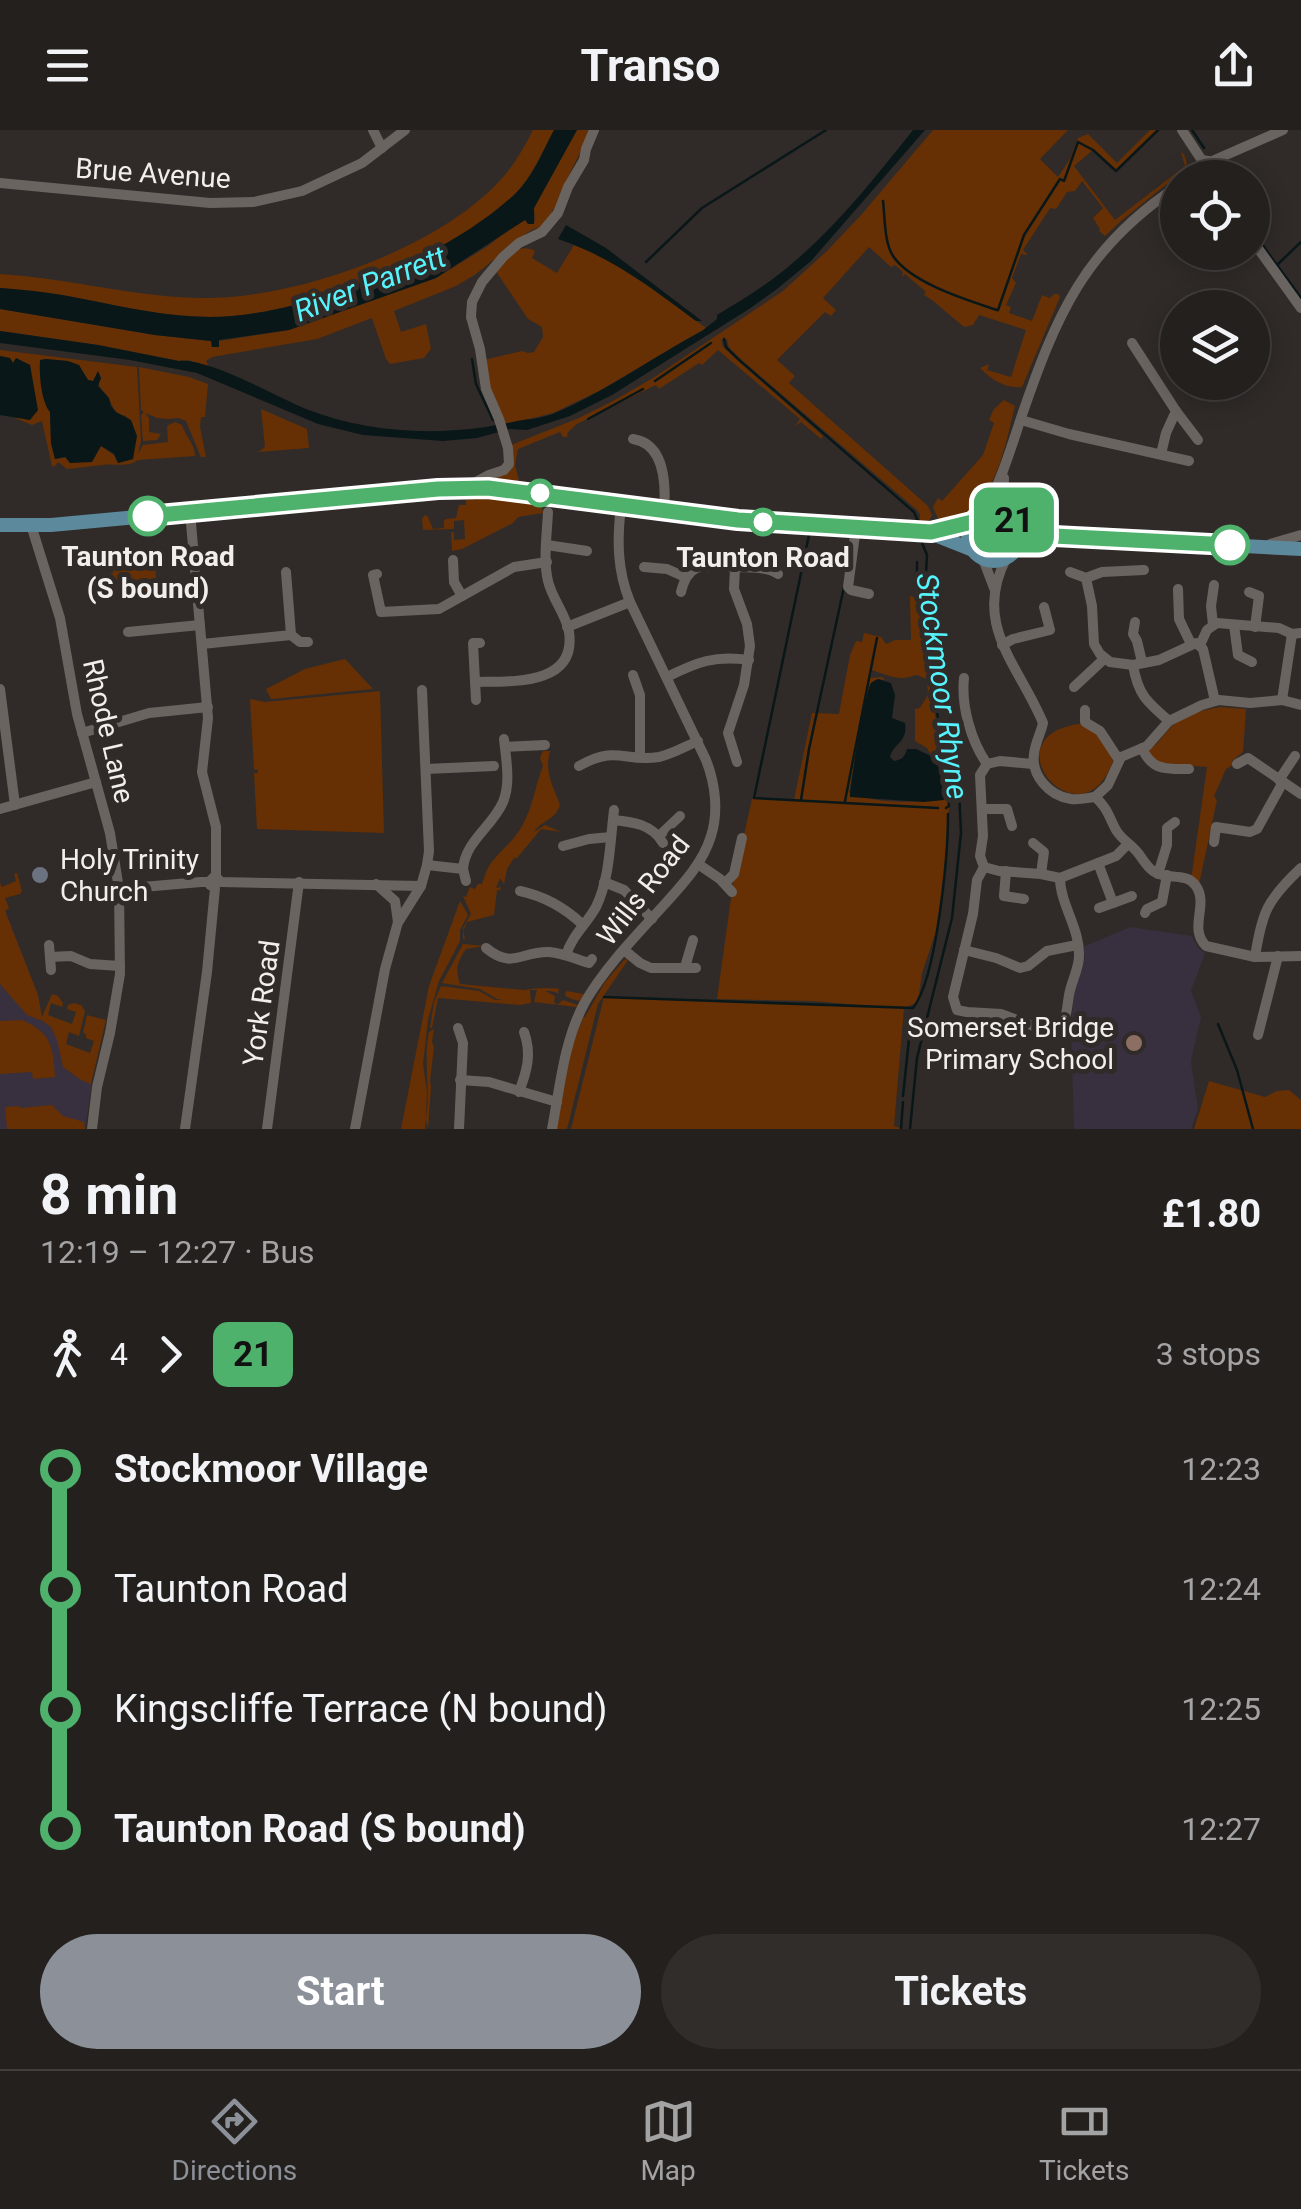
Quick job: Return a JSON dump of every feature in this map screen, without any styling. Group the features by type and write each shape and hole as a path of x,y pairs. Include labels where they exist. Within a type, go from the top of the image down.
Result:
{"main road":[{"path":"0,525 31,526 466,487 520,490 738,520 923,531 972,522 984,512 997,510 1054,536 1301,549"},
{"path":"1012,519 1019,536 1012,553"},
{"path":"972,522 968,537 978,555"},
{"path":"923,531 996,561 1054,536"}],"street":[{"path":"373,130 382,148"},
{"name":"Brue Avenue","path":"0,184 210,203 254,202 302,190 362,163 405,130"},
{"path":"466,487 507,468 510,459 486,389 471,316 472,302 482,282 503,257 519,243 538,235 558,213 594,130"},
{"path":"1182,130 1201,160"},
{"path":"1225,160 1283,130"},
{"path":"984,512 1006,467 1046,347 1064,307 1082,277 1122,229 1160,200"},
{"path":"1270,265 1301,308"},
{"path":"1132,343 1198,440"},
{"path":"1161,454 1176,412"},
{"path":"1021,420 1189,461"},
{"path":"633,439 646,444 662,467 666,487 664,512"},
{"path":"1006,467 1003,502 1012,519"},
{"name":"Wills Road","path":"552,1129 572,1033 581,1011 598,982 698,864 713,832 712,777 630,602 618,562 621,506"},
{"path":"185,1129 207,972 216,827 202,772 208,707 190,512"},
{"path":"475,682 535,679 547,675 565,657 568,626 549,584 546,562 548,512"},
{"name":"Rhode Lane","path":"31,526 60,618 82,734 110,833 118,890 120,966 92,1129"},
{"path":"856,527 848,587 869,594"},
{"path":"1260,547 1301,535"},
{"path":"547,545 581,552"},
{"path":"1012,553 999,572 995,589 997,628 1043,723 1034,764 1042,782 1054,793 1073,799 1095,797 1108,785 1119,760 1151,743 1169,721 1193,708 1215,701 1282,700 1301,705"},
{"path":"978,555 995,589"},
{"path":"453,560 454,582 462,596"},
{"path":"377,574 381,612 440,609 514,567 546,562"},
{"path":"682,592 685,577 701,566 776,570"},
{"path":"735,567 736,596 750,636 749,660 728,733 737,762"},
{"path":"648,570 667,569 685,577"},
{"path":"1070,572 1086,578 1102,572 1144,570"},
{"path":"286,572 291,635"},
{"path":"1086,578 1094,644 1104,659 1118,664 1166,658 1196,644 1213,625 1223,623 1279,628 1296,634 1282,700"},
{"path":"1213,625 1214,585"},
{"path":"1178,589 1179,620 1204,649 1215,701"},
{"path":"1249,592 1259,596 1255,627"},
{"path":"568,626 630,602"},
{"path":"1002,645 1050,630 1044,607"},
{"path":"1135,622 1136,683 1142,696 1169,721"},
{"path":"128,632 200,625"},
{"path":"1234,626 1238,655 1252,662"},
{"path":"202,644 291,635 300,642 308,642"},
{"path":"476,700 473,644 480,643"},
{"path":"1074,686 1104,659"},
{"path":"666,677 706,660 749,660"},
{"path":"964,678 963,697 969,724 987,764"},
{"path":"632,681 640,695 640,756"},
{"path":"0,690 15,805"},
{"path":"355,1129 384,969 398,922 421,886 428,866 422,690"},
{"path":"82,734 149,713 208,707"},
{"path":"1085,710 1085,722 1100,731 1119,760"},
{"path":"586,766 607,754 666,755 698,741"},
{"path":"428,866 465,875 468,852 505,796 504,743 539,748"},
{"path":"1142,748 1148,760 1157,766 1188,769"},
{"path":"1214,842 1216,827 1240,832 1257,829 1294,756"},
{"path":"1237,764 1248,758 1301,794"},
{"path":"1034,764 1000,761 987,764 980,775 980,856 984,867 977,880 953,998 957,1010 1001,1014 1054,1031 1062,1025 1079,956 1060,878"},
{"path":"426,769 488,769"},
{"path":"0,808 96,782"},
{"path":"1095,797 1106,808 1118,834 1151,870 1189,879 1198,889 1198,932 1206,946 1256,956 1301,956"},
{"path":"982,809 1007,809 1012,826"},
{"path":"566,956 573,938 594,910 604,882 614,815 643,825 661,839 675,816"},
{"path":"1146,913 1147,908 1166,906 1162,875 1171,825 1156,821"},
{"path":"567,842 611,837"},
{"path":"698,864 728,888 740,843"},
{"path":"1033,843 1044,852 1042,874"},
{"path":"984,867 1060,878 1116,856 1128,844"},
{"path":"1098,863 1113,903"},
{"path":"1256,956 1268,902 1301,868"},
{"path":"1006,872 1004,896 1024,899"},
{"path":"118,890 215,882 421,886"},
{"name":"York Road","path":"266,1129 299,882"},
{"path":"604,882 624,890 652,919"},
{"path":"376,884 394,900 398,922"},
{"path":"524,895 546,899 582,924"},
{"path":"1099,908 1132,896"},
{"path":"624,950 651,968 691,968 690,941"},
{"path":"964,950 1020,968 1047,951 1078,945"},
{"path":"52,970 50,951 90,964 120,966"},
{"path":"489,954 511,960 542,952 592,963"},
{"path":"1258,1035 1278,956"},
{"path":"459,1129 463,1033"},
{"path":"519,1092 529,1060 529,1038"},
{"path":"460,1080 489,1082 557,1102"}],"shaded area":[{"path":"533,130 554,130 521,187 484,220 398,267 296,304 254,314 194,317 0,288 0,274 154,295 206,298 243,296 325,278 367,264 445,225 504,176"},
{"path":"577,130 591,130 556,202 583,150 581,160 554,213 552,209 538,230 528,232 456,286 394,311 401,332 426,324 431,349 424,358 390,364 372,318 317,339 212,357 206,361 209,367 188,360 0,331 0,309 211,341 212,346 219,341 289,330 436,278 509,229 525,220 535,221 534,208"},
{"path":"933,130 1068,130 1040,159 1058,177 1078,138 1088,134 1117,163 1150,130 1158,130 1116,171 1093,150 1074,166 1115,220 1160,185 1160,189 1105,236 1093,218 1103,208 1082,181 1075,191 1067,192 1056,209 1050,208 1023,250 1028,255 1021,254 1012,278 1016,283 1006,305 1011,307 1009,313 1032,321 1042,295 1060,297 1022,387 999,382 980,368 989,364 987,370 1011,377 1026,330 979,315 973,325 964,327 869,247 823,298 836,310 831,316 825,312 777,360 795,376 789,383 928,506 932,515 928,523 920,522 917,510 745,363 729,348 727,339 721,340 723,347 823,436 821,439 801,422 795,426 800,419 718,350 702,365 699,363 659,389 656,385 577,424 567,437 560,432 518,449 515,465 519,481 537,486 488,479 499,476 511,445 613,401 783,291 862,214"},
{"path":"574,245 628,271 706,328 599,391 553,413 504,425 484,360 534,352 543,337 542,327 528,319 495,270 523,248 535,251 532,258 557,273"},
{"path":"0,350 137,367 141,441 138,454 143,445 168,442 167,426 175,422 182,425 195,456 138,460 125,465 67,469 58,462 52,466 42,421 32,425 15,418 27,420 37,412 30,365 16,358 14,364 10,358 0,356","holes":["40,360 67,361 88,380 93,381 98,372 100,387 133,428 133,459 118,463 101,446 90,461 70,463 67,457 55,459 50,412 41,380"]},
{"path":"139,367 208,384 205,417 201,417 200,427 206,457 201,457 186,421 179,418 157,418 145,413 149,432 161,434 157,440 143,441"},
{"path":"1004,400 1015,406 994,479 973,509 940,523 933,507 983,455 994,423 989,420"},
{"path":"261,409 307,429 309,448 258,452 265,447"},
{"path":"471,494 525,499 541,504 543,513 518,517 513,523 452,551 451,532 454,540 465,539 464,520 454,521 454,529 423,530 422,519 428,517 433,529 444,528 444,521 456,518 459,505 466,505"},
{"path":"993,515 1007,521 1013,535 1007,549 993,555 979,549 973,535 979,521"},
{"path":"155,565 157,590 113,594 107,588 103,575 113,573 113,569"},
{"path":"910,596 917,598 949,806 937,928 922,973 918,1002 904,1008 894,1126 904,1129 571,1129 604,997 870,1006 717,999 733,884 752,799 794,800 812,713 839,714 850,655 856,641 862,642 864,633 881,637 886,644 911,640","holes":["872,670 892,677 917,675 927,680 928,695 915,709 915,741 927,748 939,764 944,799 896,802 849,793 863,712 878,679 885,680 882,677 871,678"]},
{"path":"345,659 373,689 271,699 266,689 305,669"},
{"path":"380,691 384,833 257,829 254,773 258,770 254,769 250,699 265,702"},
{"path":"1220,707 1246,709 1243,752 1226,769 1214,796 1217,800 1198,889 1191,880 1207,767 1159,763 1147,751 1183,718"},
{"path":"1079,724 1096,733 1113,761 1099,785 1082,794 1064,791 1050,780 1041,764 1041,748 1052,733"},
{"path":"543,751 550,751 549,772 560,805 555,815 534,832 545,825 561,832 541,829 514,858 504,884 500,878 494,915 467,922 463,928 471,914 463,896 470,887 475,889 482,884 491,863 522,826 543,766 540,758"},
{"path":"17,873 22,891 5,898 9,908 5,911 38,995 42,1017 52,994 63,1003 62,1007 51,1003 48,1015 72,1024 76,1012 67,1009 68,1005 81,1005 85,1011 79,1036 69,1032 66,1044 90,1053 94,1041 83,1033 87,1015 106,1020 91,1084 63,1067 51,1027 27,1015 0,984 0,883 2,887 16,881"},
{"path":"0,897 38,995 42,1019 50,1023 92,1082 85,1129 0,1129"},
{"path":"460,901 468,915 460,930 460,941 439,981 428,1019 423,1064 426,1118 428,1096 427,1043 429,1032 434,1029 434,1047 428,1129 426,1119 425,1129 401,1129 429,986"},
{"name":"Somerset Bridge Primary School","path":"1130,927 1192,936 1205,953 1191,991 1201,1017 1191,1061 1198,1109 1191,1129 1074,1129 1071,1025 1074,993 1085,957 1083,947"},
{"path":"463,944 484,946 466,949 457,970 460,984 524,990 554,988 563,995 545,991 555,996 557,1005 534,1002 537,990 530,990 531,1003 520,1005 438,998 430,1028 441,986 479,991 503,1000 480,989 442,983"},
{"path":"628,960 598,1004 567,1129 555,1129 573,1044 583,1017"},
{"path":"566,991 584,994 579,1001 565,996"},
{"path":"563,1000 578,1005 576,1007 557,1005"},
{"path":"22,1020 40,1030 49,1042 55,1077 33,1079 32,1072 0,1074 0,1021"},
{"path":"1209,1081 1265,1097 1289,1090 1301,1100 1301,1129 1194,1129"},
{"path":"52,1105 63,1116 84,1122 85,1129 7,1129 5,1107"}],"water":[{"name":"River Parrett","path":"554,130 577,130 534,208 534,224 525,220 436,278 289,330 219,340 219,347 212,347 211,341 0,309 0,288 210,317 288,307 330,295 413,261 486,218 521,188"},
{"path":"913,130 925,130 811,261 777,289 612,395 570,416 527,430 510,429 477,438 443,441 363,435 318,424 197,373 0,343 0,331 207,365 306,409 384,428 465,430 541,417 593,395 702,331 717,315 770,281 829,229"},
{"path":"566,225 606,248 702,321 696,321 613,264 558,239"},
{"path":"0,356 30,365 38,410 30,420 0,415"},
{"path":"40,360 79,365 88,380 93,381 98,371 98,386 111,406 131,420 137,436 133,459 118,463 114,454 101,446 92,462 55,459 50,412 40,380"},
{"path":"878,679 891,683 895,695 892,718 905,723 903,739 890,757 896,761 907,749 916,749 935,758 944,800 850,797 866,701 871,683"}],"waterway":[{"path":"646,262 702,208 826,130"},
{"path":"998,310 1024,235 1060,179 1064,181 1078,142 1116,171 1158,130"},
{"path":"1192,130 1204,148"},
{"path":"883,201 888,244 901,266 941,289 997,310"},
{"path":"1301,242 1277,265 1301,298"},
{"path":"1270,256 1276,264"},
{"name":"Stockmoor Rhyne","path":"724,339 738,359 914,512 918,521"},
{"path":"655,381 711,343"},
{"path":"472,359 476,384 493,420"},
{"path":"588,419 643,389"},
{"path":"809,535 754,798 938,808"},
{"name":"Stockmoor Rhyne","path":"910,1129 917,1058 952,918 961,833 958,768 930,606 927,555 920,538"},
{"path":"917,562 917,588 933,688"},
{"path":"801,800 844,587"},
{"path":"845,801 877,638"},
{"path":"934,693 947,775 946,808"},
{"path":"604,997 913,1008 929,971 935,944 948,814"},
{"path":"903,1096 911,1020"},
{"path":"1218,1024 1237,1070 1253,1129"},
{"path":"901,1129 903,1102"}],"bus line":[{"name":"21","path":"148,516 466,487 520,490 657,512 738,520 931,532 972,522 979,514 997,510 1016,523 1054,536 1230,545"}],"place":[{"name":"Taunton Road (S bound)","path":"148,516"},
{"name":"Taunton Road","path":"763,522"},
{"name":"Holy Trinity Church","path":"40,875"},
{"name":"Somerset Bridge Primary School","path":"1134,1043"}]}
